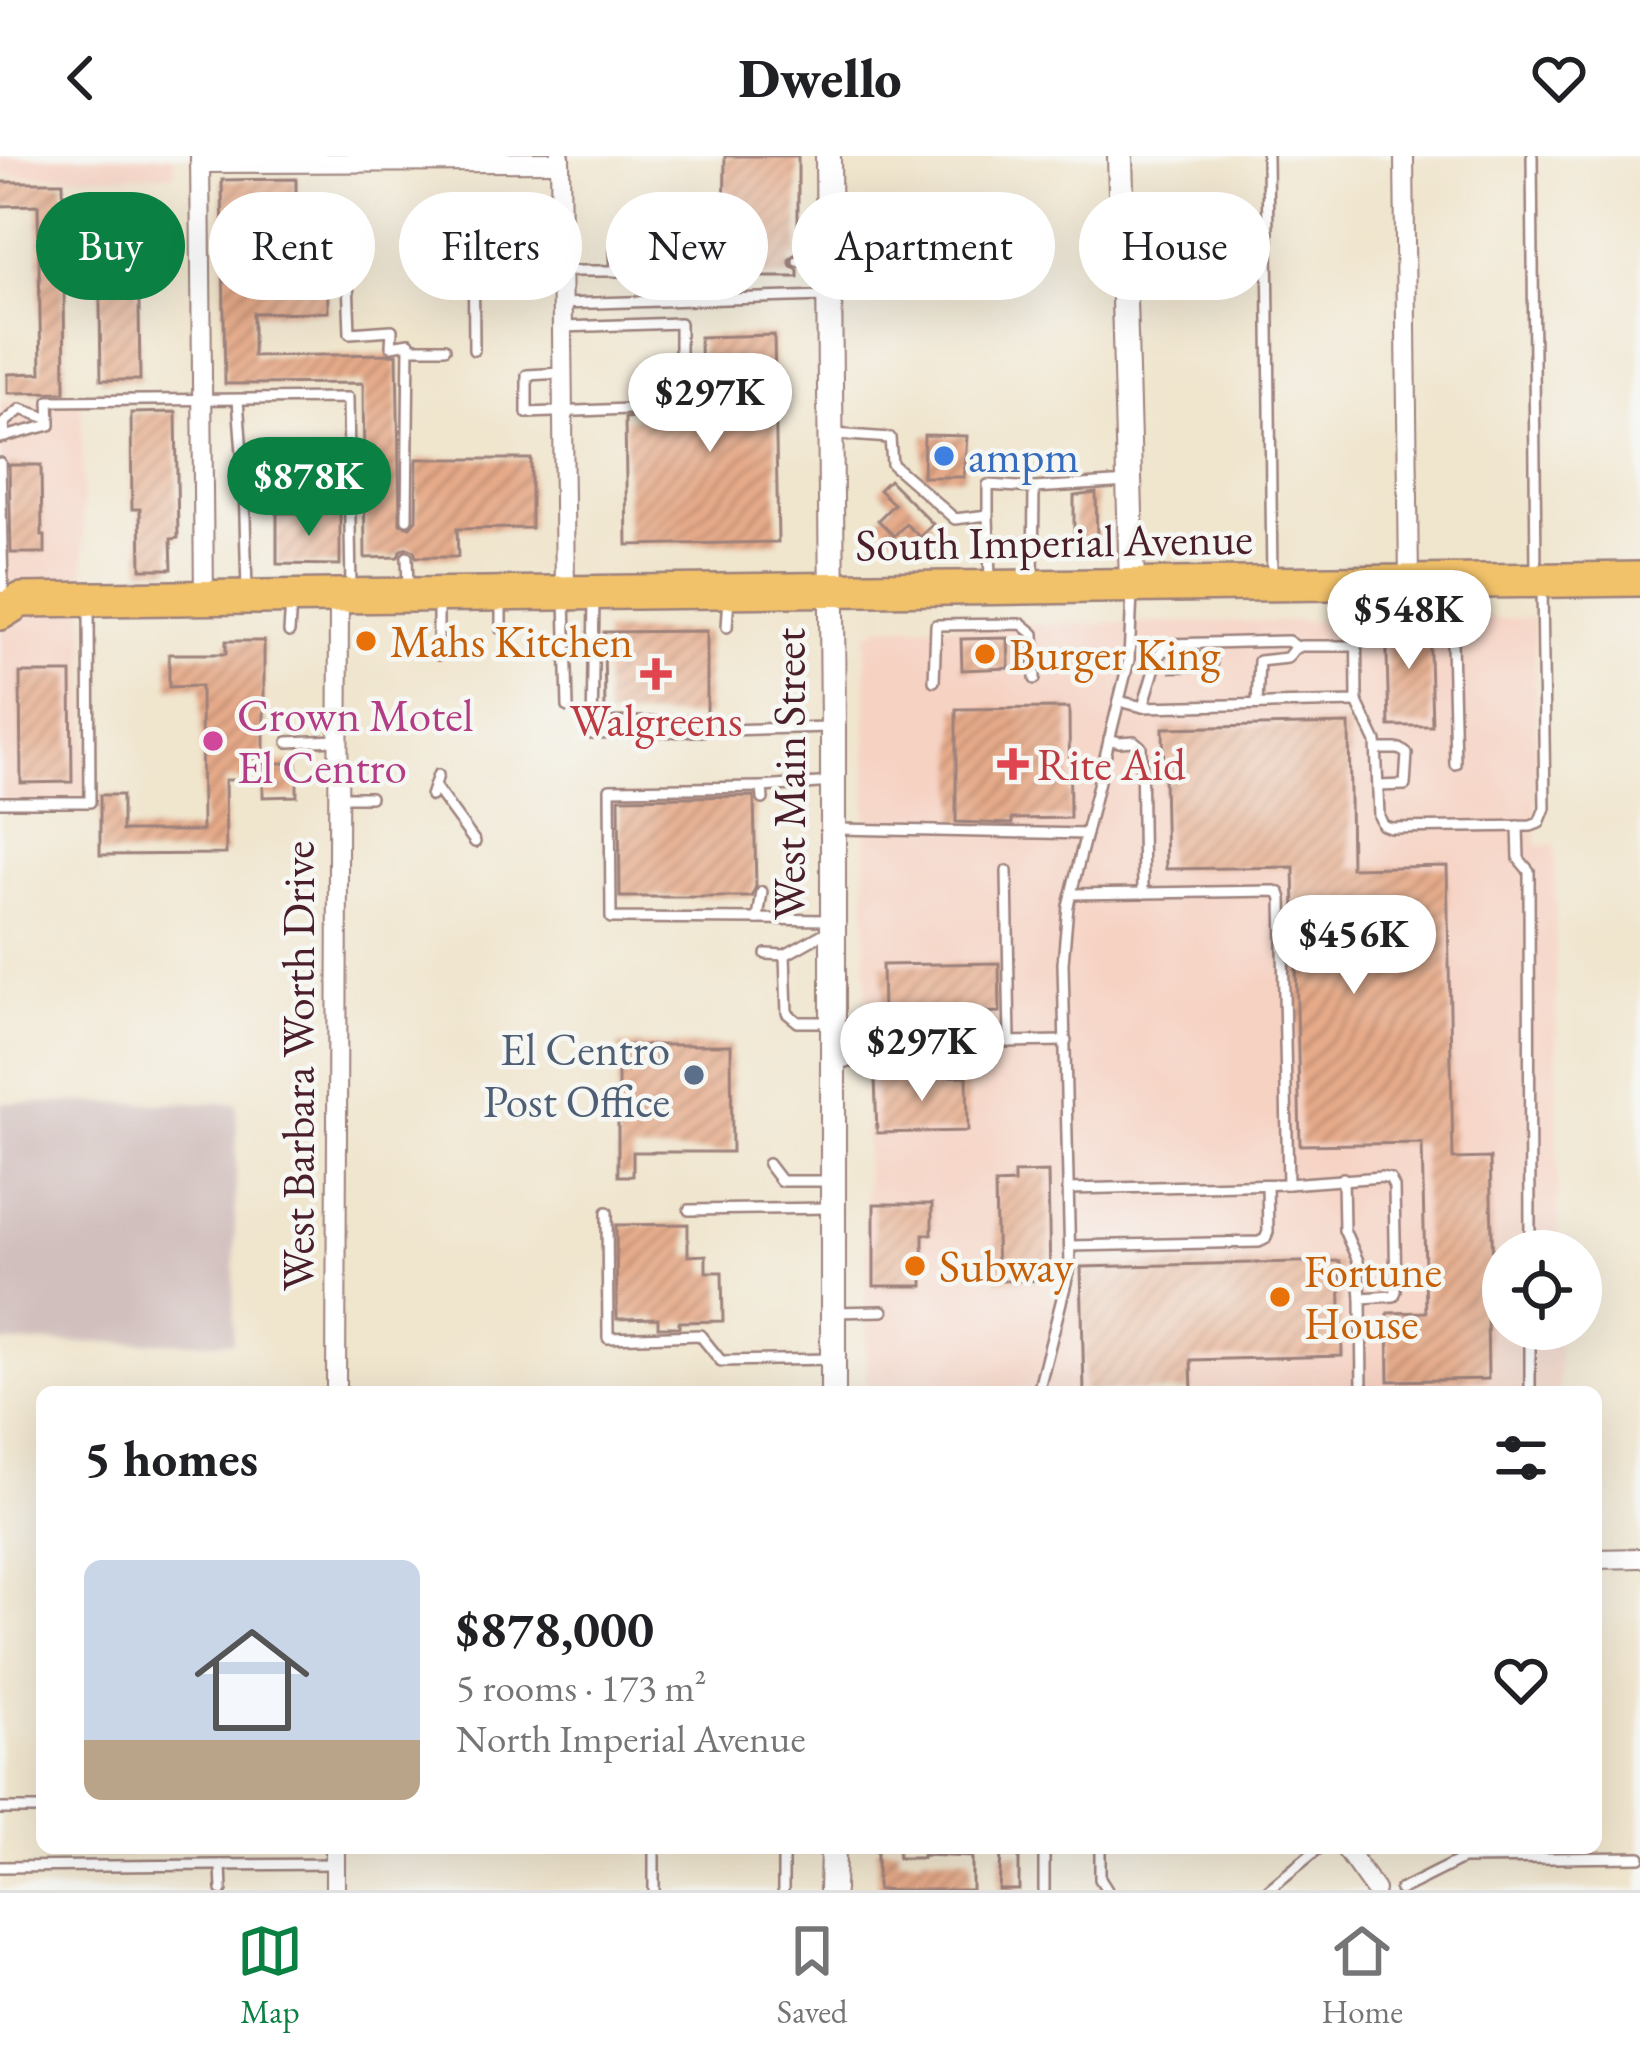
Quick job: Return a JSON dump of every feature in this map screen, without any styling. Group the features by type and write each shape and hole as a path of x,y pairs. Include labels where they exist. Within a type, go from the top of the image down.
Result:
{"highway":[{"name":"South Imperial Avenue","path":"6,597 1640,578"}],"street":[{"name":"West Main Street","path":"828,156 828,192"},
{"path":"1120,156 1132,585"},
{"path":"1404,156 1409,582"},
{"path":"204,598 200,159 560,159 561,192"},
{"path":"561,300 562,413 579,593"},
{"name":"West Main Street","path":"828,300 833,1386"},
{"name":"West Barbara Worth Drive","path":"336,1386 337,740 345,596"},
{"path":"1602,1559 1640,1558"},
{"path":"832,1854 832,1890"},
{"path":"1349,1854 1375,1890"},
{"path":"335,1856 335,1890"}],"lane":[{"path":"1267,156 1273,583"},
{"path":"1356,582 1357,702 1375,738 1383,825 1539,823 1545,808 1532,156"},
{"path":"561,304 792,297"},
{"path":"349,300 350,333 392,330 392,346 409,343 406,520"},
{"path":"473,300 474,350"},
{"path":"562,327 680,322 680,407 527,413 527,375 562,373"},
{"path":"409,348 445,348"},
{"path":"50,422 49,401 348,398 345,596"},
{"path":"238,400 247,597"},
{"path":"22,409 50,422 3,438 4,423 22,409"},
{"path":"828,434 890,438 892,464 956,519 988,515"},
{"path":"0,463 6,597"},
{"path":"991,587 988,485 1034,488 1129,482"},
{"path":"1033,586 1034,488"},
{"path":"407,557 423,595 438,655"},
{"path":"1451,581 1452,618"},
{"path":"1040,1386 1070,1268 1063,963 1071,894 1130,659 1132,585"},
{"path":"728,627 729,591"},
{"path":"568,707 579,593"},
{"path":"579,593 592,734 832,727"},
{"path":"501,594 501,629"},
{"path":"290,632 291,597"},
{"path":"0,802 89,802 89,599"},
{"path":"934,681 936,625 1022,624 1034,634 1035,679"},
{"path":"1143,706 1158,657 1168,644 1288,641 1297,647 1356,646"},
{"path":"1452,642 1455,764"},
{"path":"1257,704 1259,661 1287,658 1297,647"},
{"path":"1119,700 1143,706 1357,702"},
{"path":"1109,739 1134,741 1141,747 1143,893"},
{"path":"288,742 337,740"},
{"path":"1377,749 1400,749 1407,754 1406,785 1378,786"},
{"path":"832,782 763,793 610,789 610,918 833,924"},
{"path":"435,786 475,842"},
{"path":"337,797 370,797"},
{"path":"1518,826 1519,859 1529,872 1530,1230"},
{"path":"832,829 1086,835"},
{"path":"1007,872 1010,1042"},
{"path":"758,919 762,892"},
{"path":"1071,894 1280,893 1288,1184"},
{"path":"766,955 785,956 833,924"},
{"path":"785,956 787,1013 798,1022 924,1029 940,1043 1066,1041"},
{"path":"833,1062 925,1062 940,1043"},
{"path":"768,1164 782,1181 833,1181"},
{"path":"1343,1178 1344,1230 1358,1261 1363,1386"},
{"path":"1068,1189 1390,1179 1396,1291 1394,1296 1360,1298"},
{"path":"1070,1246 1259,1242 1268,1232 1267,1186"},
{"path":"689,1210 833,1208"},
{"path":"607,1212 608,1338 700,1335 721,1361 833,1358"},
{"path":"833,1312 883,1311"},
{"path":"1530,1350 1530,1386"},
{"path":"0,1809 36,1809"},
{"path":"654,1854 654,1890"},
{"path":"783,1854 783,1890"},
{"path":"1044,1854 1044,1890"},
{"path":"1100,1854 1100,1879 1107,1890"},
{"path":"1268,1890 1312,1854"},
{"path":"0,1868 221,1865 335,1856"},
{"path":"1400,1890 1462,1858 1640,1858"},
{"path":"221,1865 222,1890"}],"shaded area":[{"path":"0,156 174,156 174,175 0,176"},
{"path":"81,400 89,813 0,812 0,401"},
{"path":"1534,618 1536,845 1555,845 1558,1230 1482,1230 1482,1350 1558,1350 1559,1386 866,1386 866,636 880,626"},
{"path":"0,1103 237,1103 233,1342 0,1343"}],"building":[{"path":"725,156 798,156 798,192 792,192 792,277 768,277 768,192 725,192"},
{"path":"296,179 296,192 222,192 222,180"},
{"path":"0,182 63,182 63,192 36,192 36,205 0,206"},
{"path":"40,300 64,300 65,392 8,393 8,374 41,373"},
{"path":"100,300 139,300 140,380 101,380"},
{"path":"224,300 328,300 328,312 253,313 253,356 397,354 400,524 410,527 416,520 417,459 531,459 531,528 457,529 458,557 416,557 408,548 398,557 365,558 363,383 225,384"},
{"path":"774,335 778,542 627,545 625,418 701,414 700,337"},
{"path":"176,412 178,538 171,539 172,569 141,569 140,509 132,509 131,413"},
{"name":"ampm","path":"924,435 967,436 964,477 923,477"},
{"path":"9,465 41,465 45,553 11,553"},
{"path":"889,480 933,524 920,537 906,524 894,536 878,520 894,504 879,490"},
{"path":"1096,493 1097,541 1074,541 1074,496"},
{"path":"277,513 340,513 340,565 277,564"},
{"path":"1429,618 1432,726 1389,726 1386,619"},
{"name":"Walgreens","path":"707,631 707,716 605,717 604,632"},
{"name":"Burger King","path":"1008,638 1009,668 962,670 961,639"},
{"path":"226,641 264,641 264,763 297,763 297,796 263,797 263,780 225,780 226,854 100,855 100,795 122,795 122,831 202,831 201,686 169,687 169,654 226,654"},
{"path":"1217,652 1217,671 1171,672 1173,653"},
{"path":"20,673 71,673 72,782 21,783"},
{"name":"Rite Aid","path":"1069,708 1070,818 1012,819 1012,824 956,822 956,709"},
{"path":"1349,724 1351,868 1447,866 1453,1159 1490,1158 1492,1230 1482,1230 1482,1350 1488,1350 1488,1379 1389,1381 1388,1313 1426,1312 1422,1143 1300,1145 1294,867 1166,869 1163,728"},
{"path":"754,796 756,886 752,897 620,897 619,798"},
{"path":"999,963 1000,1012 883,1014 882,965"},
{"path":"618,1045 731,1045 732,1152 633,1152 633,1176 618,1176"},
{"path":"967,1076 968,1131 877,1133 875,1078"},
{"path":"1048,1172 1050,1280 997,1281 995,1184 1014,1183 1014,1173"},
{"path":"874,1204 932,1204 932,1234 923,1234 923,1286 874,1286"},
{"path":"688,1224 688,1256 706,1255 706,1272 722,1272 723,1321 658,1327 658,1318 617,1319 616,1225"},
{"path":"1340,1261 1342,1356 1191,1360 1192,1386 1084,1386 1081,1267"},
{"path":"877,1854 972,1857 972,1890 877,1890"},
{"path":"1001,1854 1019,1854 1019,1890 999,1890"}],"place":[{"name":"ampm","path":"944,456"},
{"name":"Mahs Kitchen","path":"366,641"},
{"name":"Burger King","path":"985,654"},
{"name":"Walgreens","path":"656,674"},
{"name":"Crown Motel El Centro","path":"213,741"},
{"name":"Rite Aid","path":"1013,764"},
{"name":"El Centro Post Office","path":"694,1075"},
{"name":"Subway","path":"915,1266"},
{"name":"Fortune House","path":"1280,1297"}]}
